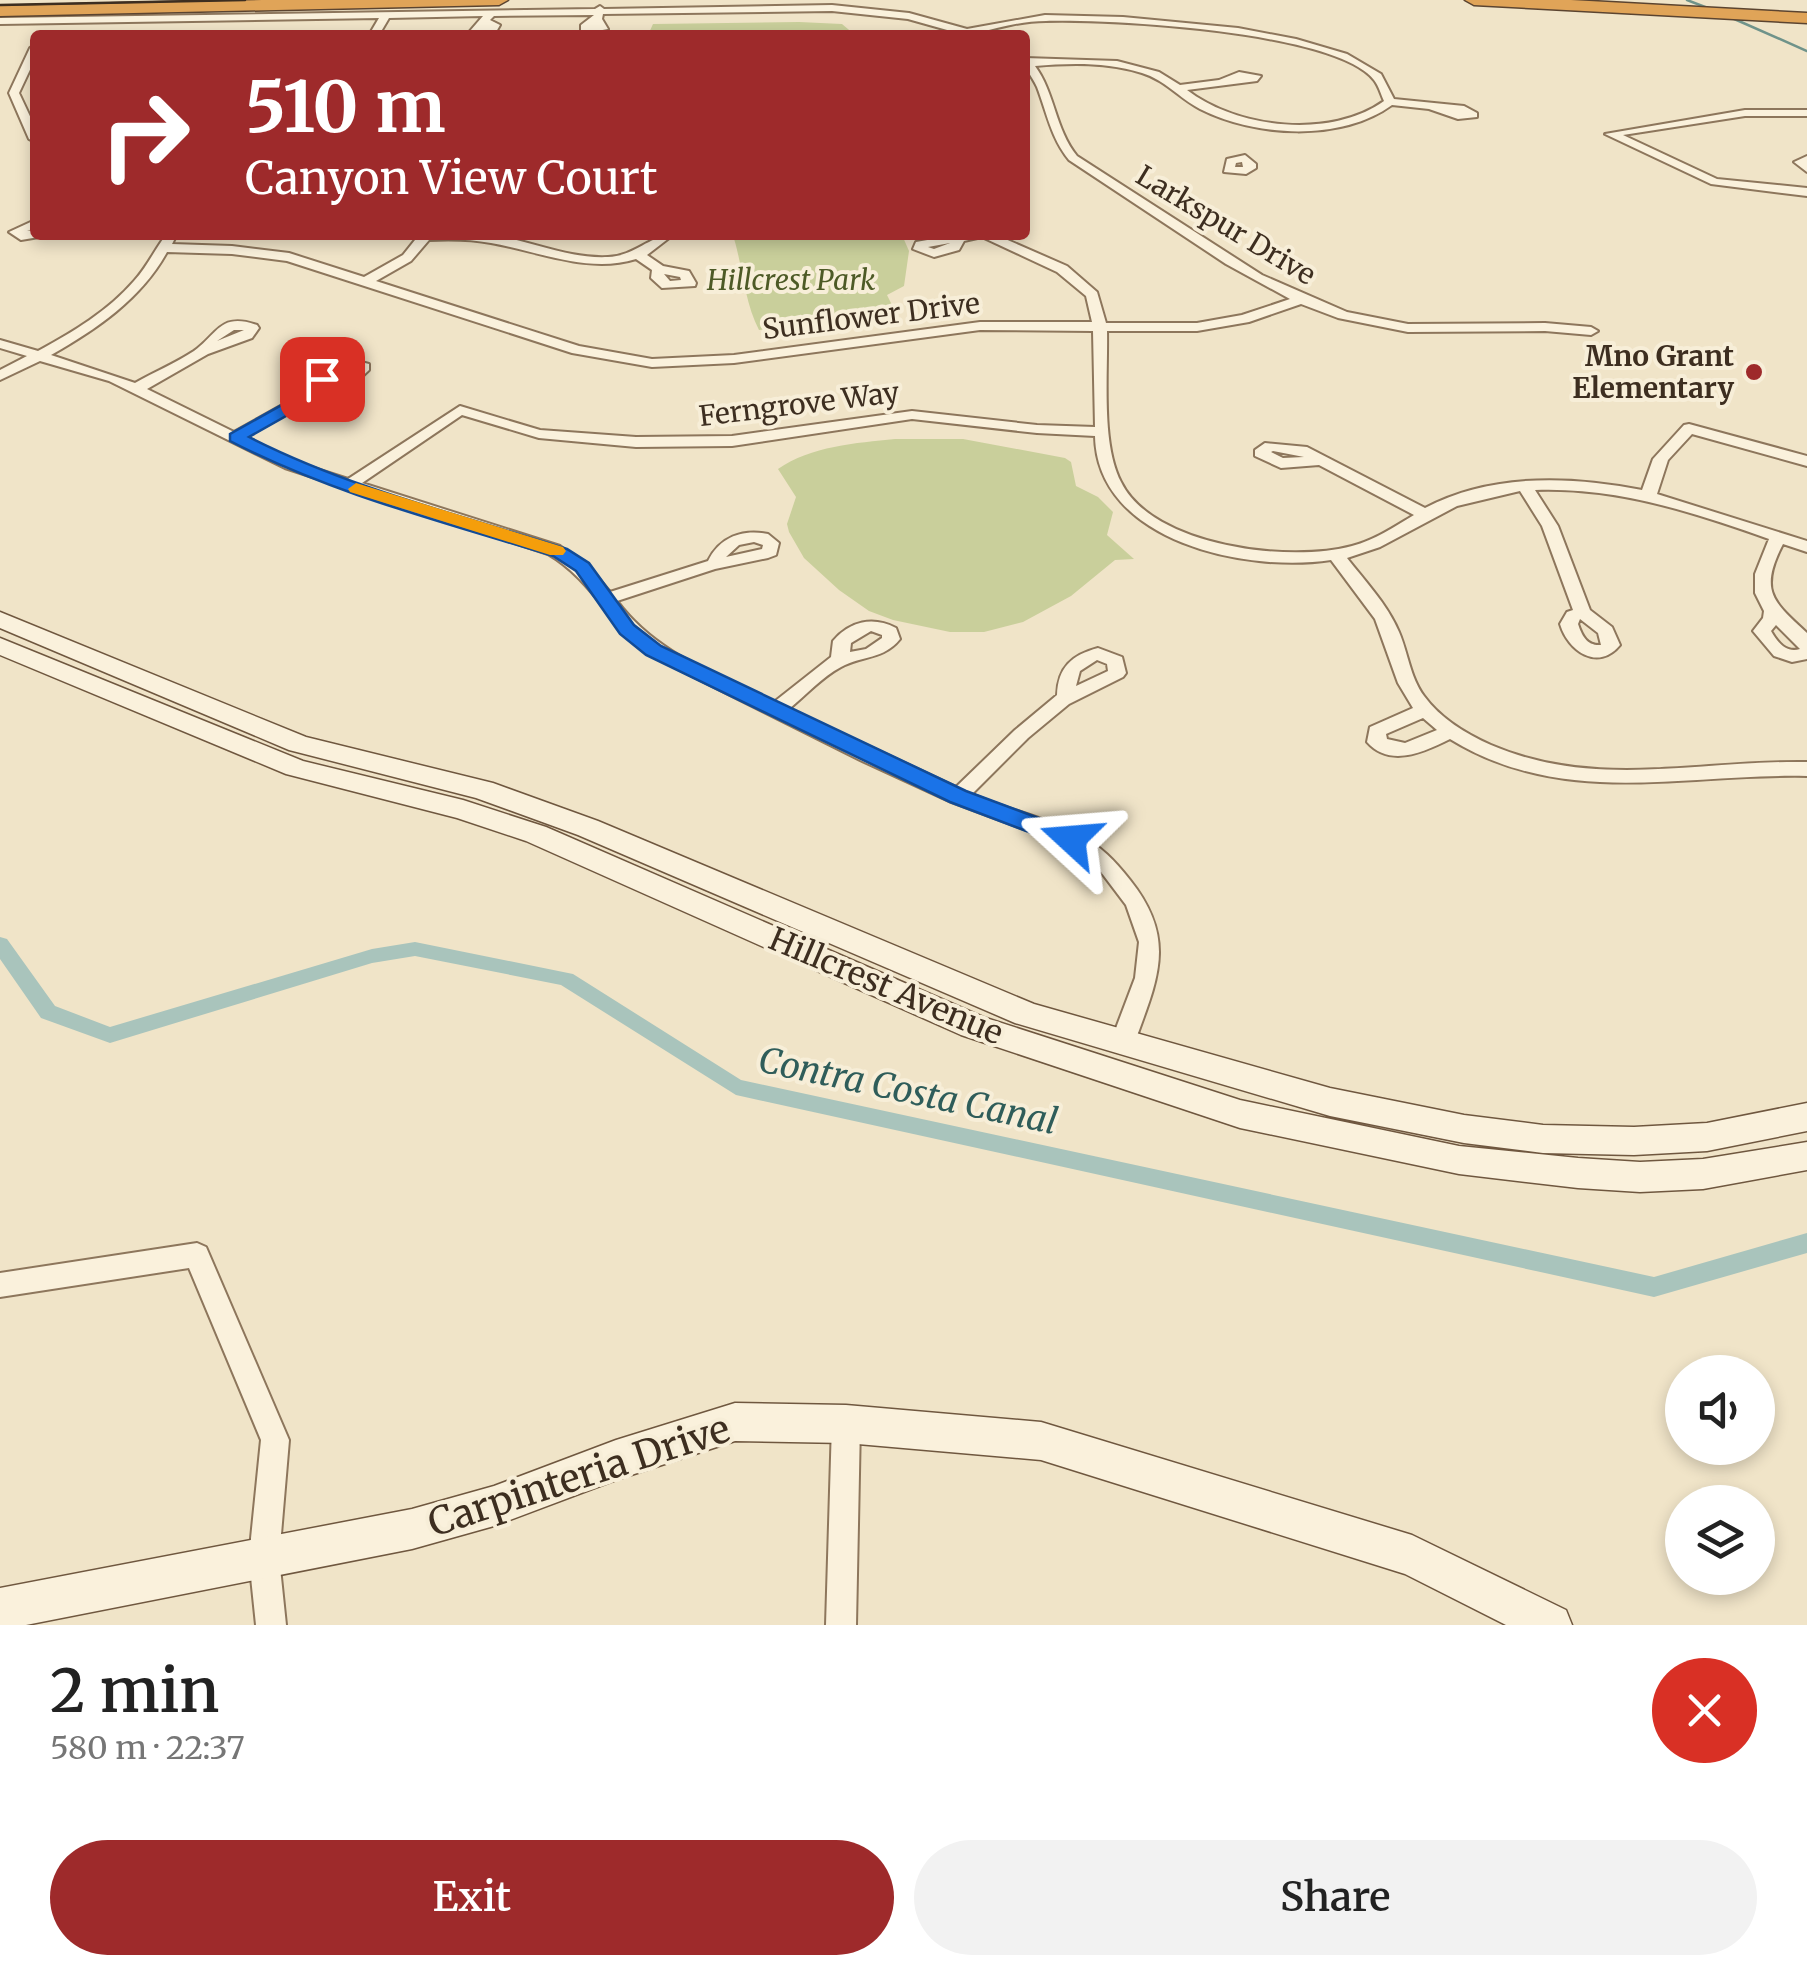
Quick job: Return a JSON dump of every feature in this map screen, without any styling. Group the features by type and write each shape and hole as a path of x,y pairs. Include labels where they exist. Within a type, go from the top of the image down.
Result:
{"highway":[{"path":"1474,0 1807,20"},
{"path":"1630,0 1807,9"},
{"path":"0,11 496,5"}],"main road":[{"name":"Hillcrest Avenue","path":"0,620 298,744 483,790 558,816 1026,1014 1330,1102 1464,1129 1542,1138 1634,1141 1708,1137 1807,1117"},
{"name":"Hillcrest Avenue","path":"0,646 295,768 463,810 536,834 972,1026 1240,1114 1460,1160 1640,1177 1704,1174 1807,1156"},
{"path":"60,671 89,668 159,686"},
{"name":"Carpinteria Drive","path":"0,1609 412,1529 494,1506 735,1422 846,1424 1041,1441 1412,1556 1551,1625"}],"street":[{"path":"487,22 496,5"},
{"path":"0,21 387,12 496,5 598,14 846,8 909,16 959,30"},
{"path":"377,30 387,12"},
{"path":"271,28 278,15"},
{"path":"161,29 170,18"},
{"path":"987,30 1018,21 1057,18 1137,21 1272,35 1323,48 1370,72 1389,90 1390,102"},
{"path":"48,30 56,20"},
{"path":"30,58 14,90 15,115 30,133"},
{"path":"1030,63 1114,63 1155,74 1204,106 1264,124 1347,122 1372,116 1390,102 1434,108"},
{"name":"Larkspur Drive","path":"1030,68 1045,86 1056,138 1073,158 1255,278 1298,301 1352,318 1411,328 1465,331 1553,326 1591,331"},
{"path":"1181,88 1223,82"},
{"path":"1807,114 1745,113 1611,134 1715,182 1807,192"},
{"path":"1245,158 1264,124"},
{"path":"1807,158 1800,162 1807,169"},
{"path":"30,226 15,232 30,235"},
{"path":"366,281 408,258 422,240"},
{"path":"496,240 582,260 636,254 659,240"},
{"path":"998,240 1052,263 1077,279 1092,295 1100,327 1104,469 1115,491 1158,525 1205,544 1288,557 1336,555 1382,542 1426,515 1476,494 1525,487 1581,486 1648,496 1807,546"},
{"path":"0,376 111,312 136,288 167,241"},
{"name":"Sunflower Drive","path":"167,241 275,254 577,350 652,363 734,359 980,326 1198,327 1244,319 1298,301"},
{"path":"636,254 659,269"},
{"path":"0,344 137,388 289,464 348,486 554,550 583,567 627,629 652,649 958,797 1071,839 1102,859 1126,886 1144,918 1150,942 1146,978 1122,1044"},
{"path":"137,388 203,351"},
{"path":"236,437 317,391"},
{"name":"Ferngrove Way","path":"348,486 460,410 539,434 636,442 728,441 921,414 1021,428 1102,432"},
{"path":"1648,496 1661,459 1690,428 1807,461"},
{"path":"1318,461 1426,515"},
{"path":"1525,487 1550,526 1582,612"},
{"path":"1772,612 1796,628 1807,649 1789,656 1770,645 1762,631 1772,612 1762,575 1779,537"},
{"path":"1336,555 1389,628 1403,676 1425,710 1451,730 1512,763 1588,779 1807,769"},
{"path":"605,598 657,585 715,563"},
{"path":"776,710 840,660"},
{"path":"958,797 1066,696"},
{"path":"1425,710 1378,731 1377,742 1400,752 1451,730"},
{"path":"0,1285 196,1255 275,1440 264,1558 271,1625"},
{"path":"841,1625 846,1424"}],"green space":[{"path":"799,22 842,24 849,30 650,30 653,24"},
{"name":"Hillcrest Park","path":"734,240 904,240 909,251 904,286 887,295 895,311 759,330"},
{"path":"895,439 963,439 1065,458 1071,462 1076,486 1098,497 1113,512 1107,535 1134,559 1115,560 1071,596 1023,622 984,632 950,632 869,611 804,558 787,524 796,497 778,469 819,450"}],"waterway":[{"path":"1687,0 1713,10"},
{"path":"1732,18 1807,51"},
{"name":"Contra Costa Canal","path":"0,944 48,1012 110,1035 372,956 415,949 566,979 736,1087 1654,1287 1807,1243"}],"tram line":[{"path":"0,5 245,0"}],"slow traffic":[{"path":"356,489 556,551"}],"place":[{"name":"Mno Grant Elementary","path":"1754,372"}],"route":[{"path":"322,379 317,391 236,437 289,464 348,486 560,552 583,567 627,629 654,650 958,797 1071,839"}]}
